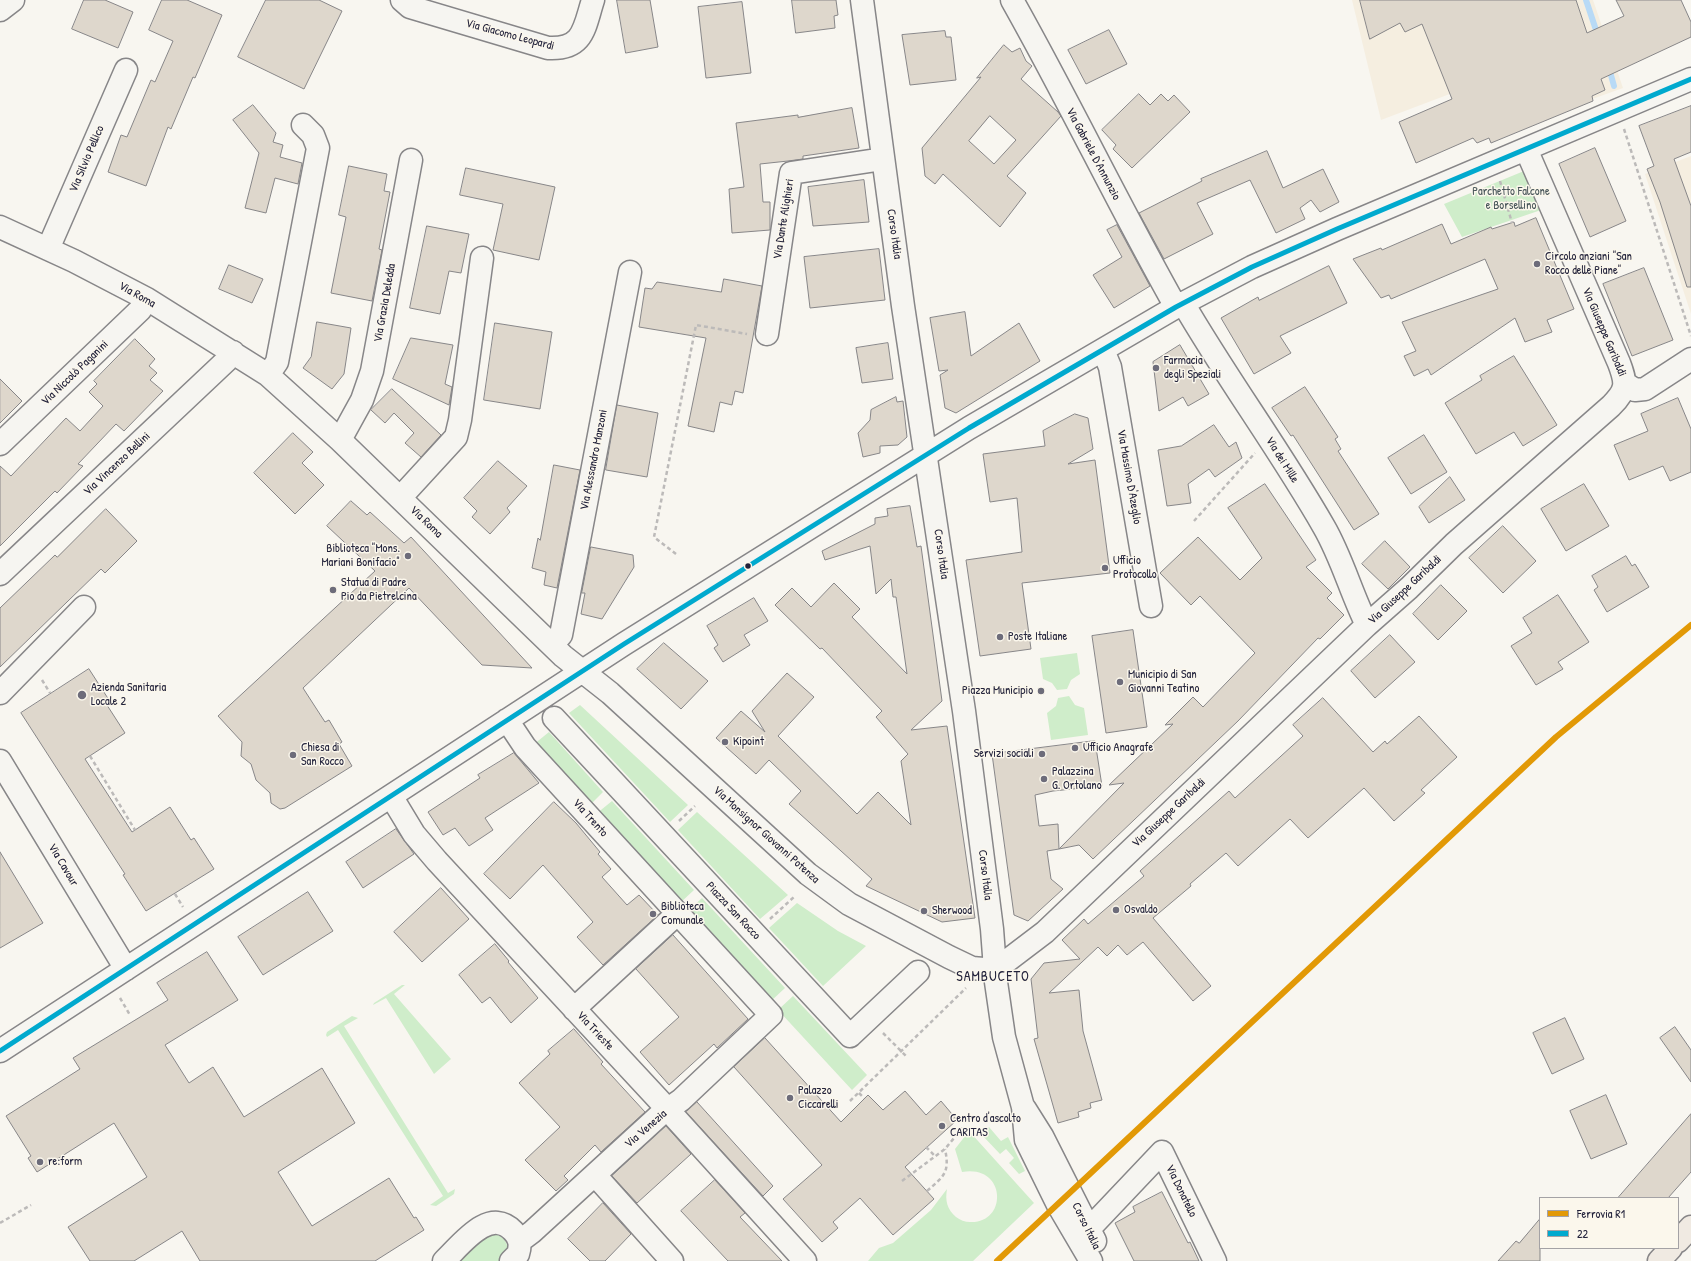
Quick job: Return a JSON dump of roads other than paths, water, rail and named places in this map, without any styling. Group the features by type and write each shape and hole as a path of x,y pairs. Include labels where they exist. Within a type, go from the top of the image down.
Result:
{"main road":[{"path":"1679,1240 1691,1227"},
{"path":"1659,1261 1670,1249"}],"street":[{"path":"0,10 14,0"},
{"name":"Via Giacomo Leopardi","path":"402,0 410,7 548,48 560,49 571,46 578,41 583,33 593,0"},
{"name":"Corso Italia","path":"862,0 904,306 965,718 1004,1037 1023,1107 1026,1140 1058,1205 1091,1261"},
{"name":"Via Gabriele D'Annunzio","path":"1012,0 1138,240 1180,305"},
{"name":"Via Silvio Pellico","path":"48,249 126,70"},
{"path":"0,1051 583,670 927,456 969,428 1180,305 1252,267 1337,229 1691,79"},
{"path":"268,375 277,362 318,148 313,135 303,125"},
{"name":"Via Giuseppe Garibaldi","path":"995,970 1045,932 1367,625 1409,588 1454,544 1610,406 1622,392 1626,384 1619,363 1526,150"},
{"name":"Via Dante Alighieri","path":"767,334 791,173 883,159"},
{"name":"Via Grazia Deledda","path":"340,440 362,400 372,371 411,160"},
{"name":"Via Roma","path":"0,227 48,249 147,299 268,375 287,390 340,440 552,645 583,670"},
{"path":"400,498 456,437 460,420 482,258"},
{"name":"Via Alessandro Manzoni","path":"552,645 561,635 630,272"},
{"name":"Via Niccolò Paganini","path":"0,444 140,310 147,299"},
{"name":"Via dei Mille","path":"1180,305 1325,527 1346,572 1367,625"},
{"name":"Via Massimo D'Azeglio","path":"1103,350 1110,367 1151,606"},
{"name":"Via Vincenzo Bellini","path":"0,574 226,361 233,352"},
{"path":"1626,384 1635,390 1645,389 1691,359"},
{"path":"0,692 84,608"},
{"name":"Via Monsignor Giovanni Potenza","path":"583,670 610,693 788,857 831,891 873,917 972,968 995,970"},
{"name":"Piazza San Rocco","path":"554,718 850,1036 918,972"},
{"name":"Via Trento","path":"508,720 525,747 771,1015"},
{"name":"Via Cavour","path":"0,761 126,969"},
{"name":"Via Trieste","path":"391,796 399,811 424,845 668,1110 804,1261"},
{"path":"574,1009 677,914"},
{"name":"Via Venezia","path":"520,1241 681,1100 771,1015"},
{"name":"Corso Italia","path":"1023,1107 1042,1136 1089,1229 1102,1261"},
{"name":"Via Donatello","path":"1089,1229 1162,1152 1215,1261"},
{"path":"595,1175 672,1261"},
{"path":"444,1261 486,1224 492,1222 508,1227 520,1241 518,1254 511,1261"}],"waterway":[{"path":"1586,0 1598,36"},
{"path":"1609,68 1614,86"}],"rail line":[{"name":"R1","path":"997,1261 1556,737 1691,625"}],"place":[{"name":"Circolo anziani \"San Rocco delle Piane\"","path":"1537,264"},
{"name":"Farmacia degli Speziali","path":"1156,368"},
{"name":"Biblioteca \"Mons. Mariani Bonifacio\"","path":"408,556"},
{"name":"Ufficio Protocollo","path":"1105,568"},
{"name":"Statua di Padre Pio da Pietrelcina","path":"333,590"},
{"name":"Poste Italiane","path":"1000,637"},
{"name":"Municipio di San Giovanni Teatino","path":"1120,682"},
{"name":"Piazza Municipio","path":"1041,691"},
{"name":"Azienda Sanitaria Locale 2","path":"82,695"},
{"name":"Kipoint","path":"725,742"},
{"name":"Ufficio Anagrafe","path":"1075,748"},
{"name":"Servizi sociali","path":"1042,754"},
{"name":"Chiesa di San Rocco","path":"293,755"},
{"name":"Palazzina G. Ortolano","path":"1044,779"},
{"name":"Osvaldo","path":"1116,910"},
{"name":"Sherwood","path":"924,911"},
{"name":"Biblioteca Comunale","path":"653,914"},
{"name":"Palazzo Ciccarelli","path":"790,1098"},
{"name":"Centro d'ascolto CARITAS","path":"942,1126"},
{"name":"re:form","path":"40,1162"}],"district":[{"name":"SAMBUCETO","path":"993,977"}],"park label":[{"name":"Parchetto Falcone e Borsellino","path":"1511,199"}]}
